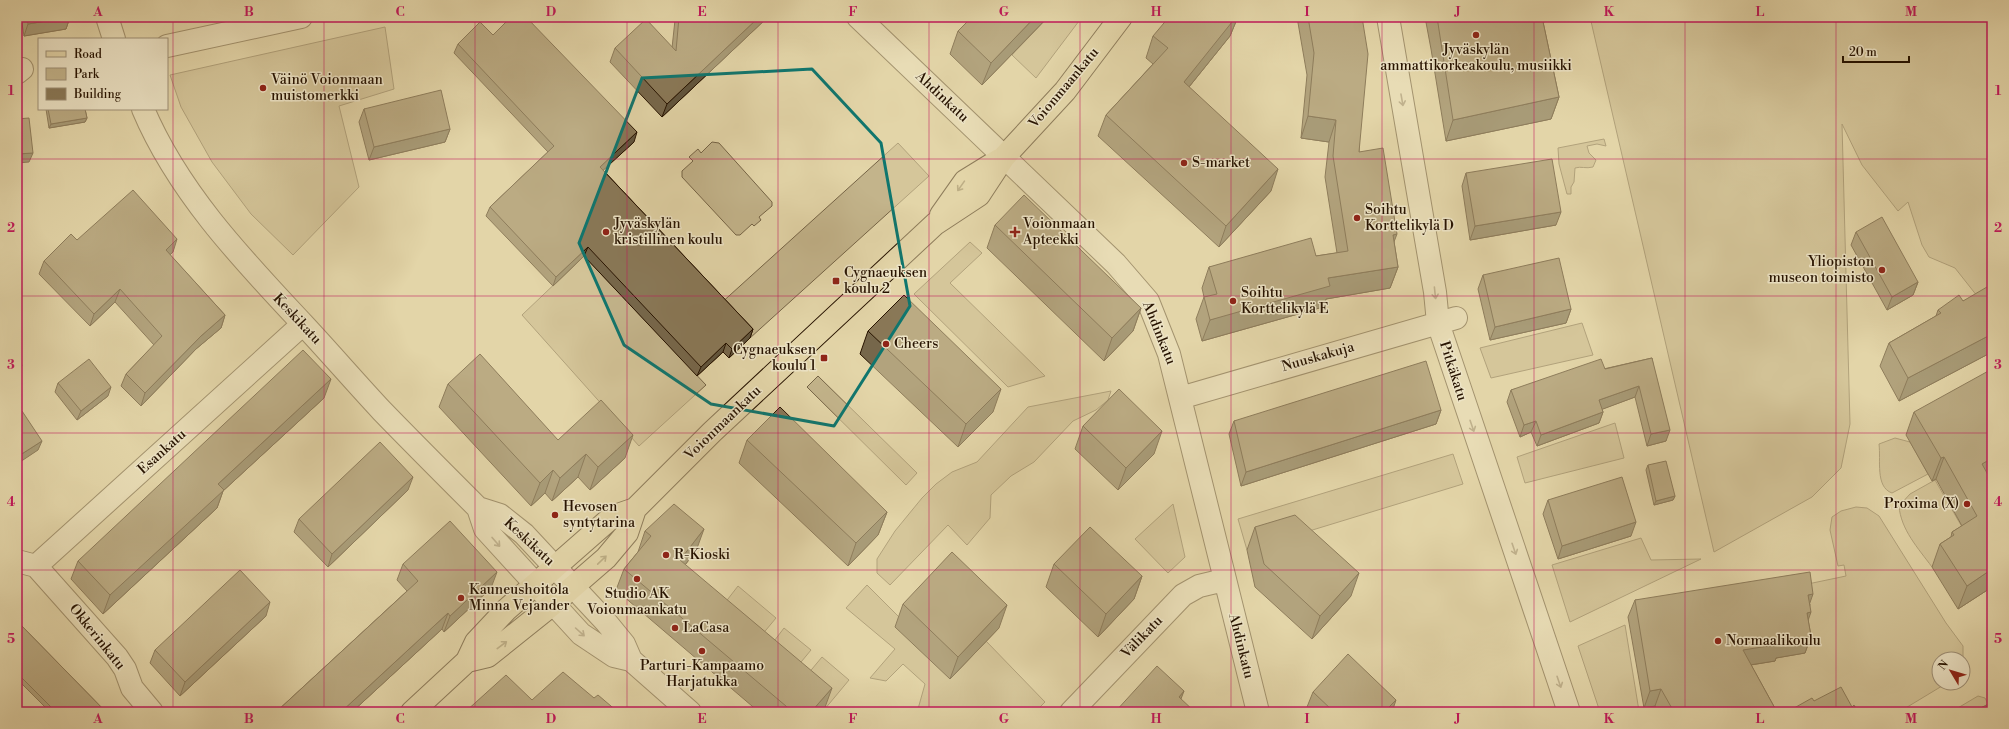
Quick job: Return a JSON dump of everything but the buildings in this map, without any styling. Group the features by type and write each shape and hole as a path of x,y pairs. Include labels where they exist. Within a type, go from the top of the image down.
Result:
{"main road":[{"name":"Voionmaankatu","path":"412,712 467,661 476,642 506,610 612,517 635,509 712,432 935,224 965,181 1004,157 1065,91 1121,17"},
{"name":"Voionmaankatu","path":"467,661 488,656 553,604 606,558 627,533 635,509"}],"street":[{"path":"107,17 114,38"},
{"path":"168,46 301,17"},
{"name":"Ahdinkatu","path":"858,17 1116,264 1148,301 1169,354 1258,712"},
{"name":"Pitkäkatu","path":"1388,17 1435,292 1447,320 1569,712"},
{"name":"Keskikatu","path":"143,110 151,130 186,187 226,238 383,412 478,508 485,529 581,634 614,656 631,660"},
{"name":"Nuuskakuja","path":"1180,398 1447,320"},
{"name":"Esankatu","path":"26,563 303,324"},
{"name":"Keskikatu","path":"478,508 500,515 524,534 556,566 624,644 631,660 690,712"},
{"name":"Okkerinkatu","path":"26,563 116,657 125,669 132,688 152,712"},
{"name":"Välikatu","path":"1071,712 1183,594 1198,586 1224,580"}],"highlighted area":[{"path":"812,69 881,143 910,306 834,426 711,404 624,345 579,243 642,78"}],"green space":[{"path":"1048,17 1082,17 1036,78 1012,55"},
{"path":"1590,17 1633,17 1630,19 1636,17 1992,17 1992,334 1985,306 1955,268 1929,257 1922,245 1908,202 1898,211 1862,165 1842,124 1850,424 1841,468 1812,497 1714,552"},
{"path":"385,27 394,89 339,106 359,187 293,255 251,214 212,162 181,107 170,75"},
{"path":"1604,139 1606,146 1597,144 1587,146 1589,153 1596,160 1593,167 1575,168 1571,194 1567,194 1559,164 1558,148"},
{"path":"712,142 719,143 772,202 772,206 759,217 761,220 754,226 752,224 740,235 736,235 682,177 682,171 693,161 689,157 698,149 701,153"},
{"path":"898,143 929,176 750,338 719,305"},
{"path":"970,242 982,253 950,283 1045,376 1008,387 914,294"},
{"path":"584,256 706,385 639,446 522,315"},
{"path":"1582,323 1593,355 1491,378 1480,348"},
{"path":"818,376 917,473 906,485 807,387"},
{"path":"1111,391 1108,400 1096,410 1073,421 1034,462 1011,476 991,495 990,518 967,545 948,525 890,585 877,573 877,559 895,531 922,498 936,484 952,472 977,462 1028,407"},
{"path":"1615,423 1624,458 1525,483 1517,457"},
{"path":"1895,438 1910,442 1928,474 1892,493 1883,485 1881,479 1879,444"},
{"path":"1453,454 1463,484 1247,550 1238,519"},
{"path":"1935,480 1970,541 1932,567 1907,531 1900,515 1899,506 1910,494"},
{"path":"1173,504 1185,557 1168,573 1135,539"},
{"path":"1856,507 1867,508 1879,516 1946,623 1963,646 1963,651 1931,651 1931,691 1934,691 1899,712 1761,712 1738,664 1775,661 1803,585 1846,576 1844,565 1838,566 1830,530 1832,517 1841,511"},
{"path":"1641,538 1651,560 1701,559 1570,622 1552,565"},
{"path":"867,585 902,620 950,679 986,641 1045,702 1035,712 922,712 918,709 925,684 903,664 886,681 870,678 895,649 846,608"},
{"path":"738,586 776,618 751,648 714,617"},
{"path":"1625,625 1639,711 1600,712 1578,646"},
{"path":"784,628 811,650 787,679 762,657"},
{"path":"822,657 849,680 824,710 797,687"},
{"path":"1978,696 1985,698 1992,712 1951,712"}],"place":[{"name":"Jyväskylän ammattikorkeakoulu, musiikki","path":"1476,35"},
{"name":"Väinö Voionmaan muistomerkki","path":"263,88"},
{"name":"S-market","path":"1184,163"},
{"name":"Soihtu Korttelikylä D","path":"1357,218"},
{"name":"Jyväskylän kristillinen koulu","path":"606,232"},
{"name":"Voionmaan Apteekki","path":"1015,232"},
{"name":"Yliopiston museon toimisto","path":"1882,270"},
{"name":"Cygnaeuksen koulu 2","path":"836,281"},
{"name":"Soihtu Korttelikylä E","path":"1233,301"},
{"name":"Cheers","path":"886,344"},
{"name":"Cygnaeuksen koulu 1","path":"824,358"},
{"name":"Proxima (X)","path":"1967,504"},
{"name":"Hevosen syntytarina","path":"555,515"},
{"name":"R-Kioski","path":"666,555"},
{"name":"Studio AK Voionmaankatu","path":"637,579"},
{"name":"Kauneushoitola Minna Vejander","path":"461,598"},
{"name":"LaCasa","path":"675,628"},
{"name":"Normaalikoulu","path":"1718,641"},
{"name":"Parturi-Kampaamo Harjatukka","path":"702,651"}]}
